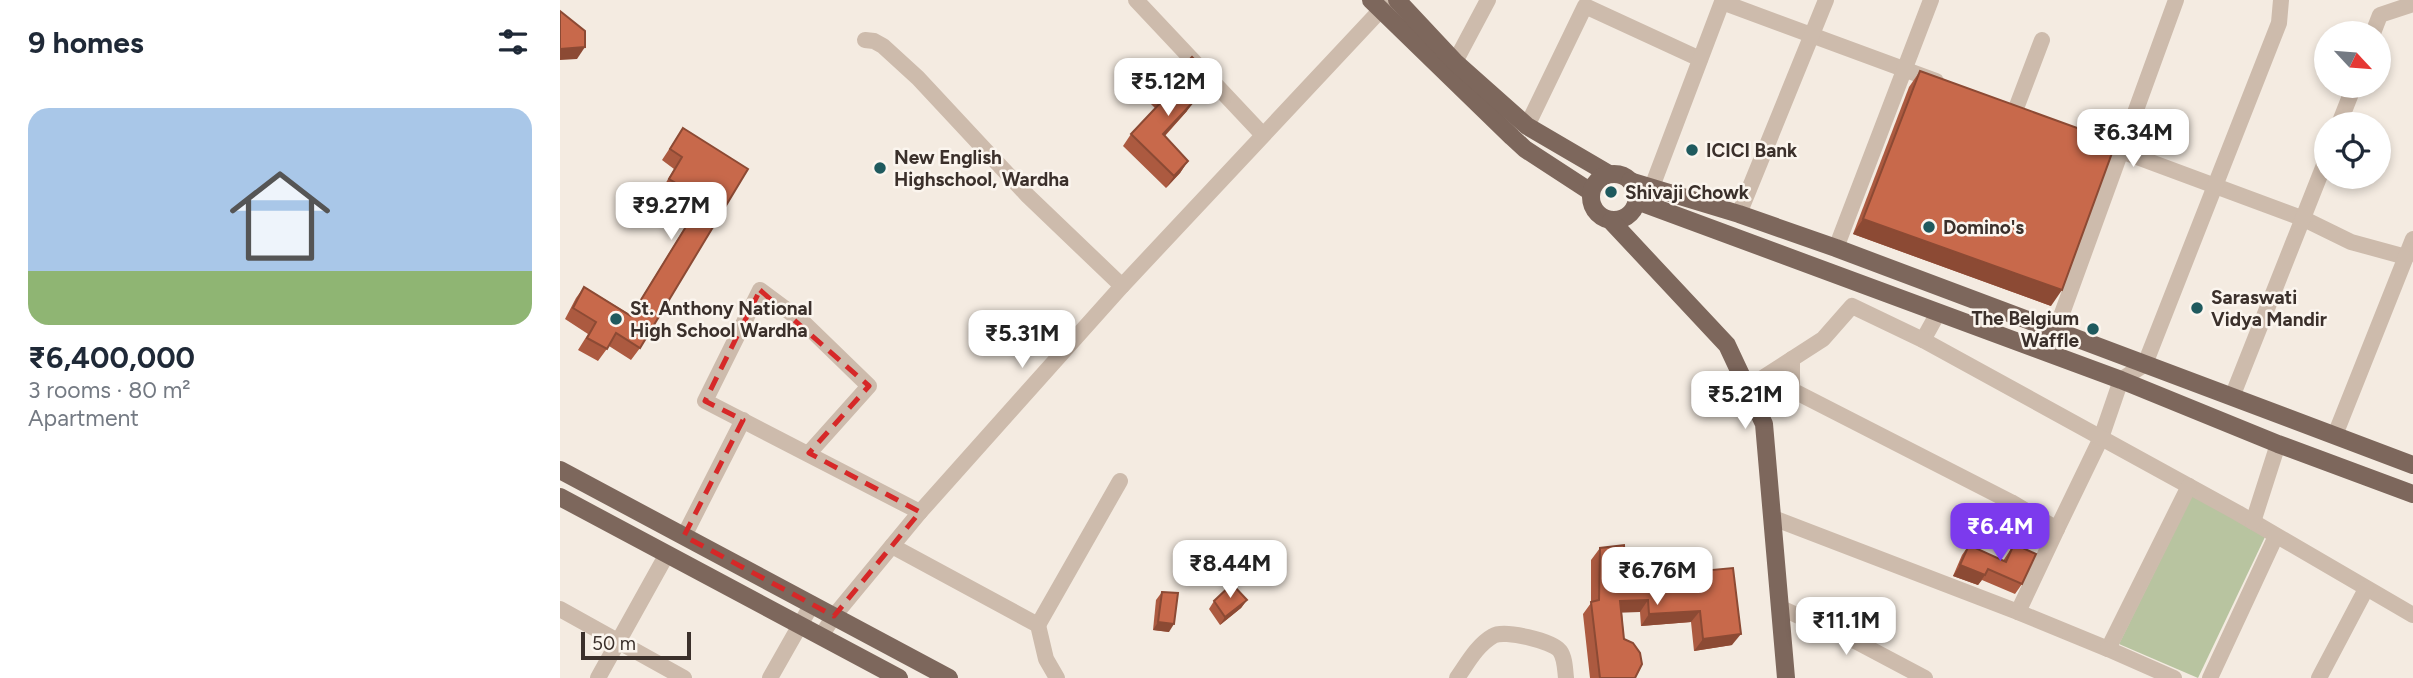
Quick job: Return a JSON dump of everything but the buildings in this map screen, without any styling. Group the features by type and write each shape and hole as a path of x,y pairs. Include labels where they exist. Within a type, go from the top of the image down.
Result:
{"main road":[{"path":"1397,0 1455,62 1527,127 1609,174 1624,176 1647,199 2413,494"},
{"path":"1381,3 1511,137 1591,192"},
{"path":"1609,174 1597,182 1591,192 1594,209 1617,226 1727,345 1763,424 1786,678"},
{"path":"1617,226 1647,199 1739,214 2413,465"},
{"path":"560,470 949,678"},
{"path":"560,496 899,678"}],"street":[{"path":"1136,0 1263,135"},
{"path":"1455,62 1488,0"},
{"path":"1739,214 1826,0"},
{"path":"1836,248 1931,0"},
{"path":"2056,330 2176,0"},
{"path":"2018,612 2101,439 2121,380 2145,364 2279,23 2281,0"},
{"path":"1647,199 1721,1 1953,88"},
{"path":"821,636 834,616 920,512 1381,3"},
{"path":"2378,21 2380,15 2413,4"},
{"path":"1527,127 1585,6 1700,59"},
{"path":"864,40 883,46 918,78 1028,196 1122,286"},
{"path":"2015,111 2042,40"},
{"path":"2073,133 2304,219 2351,242 2406,257"},
{"path":"2232,397 2315,189"},
{"path":"2335,435 2413,239"},
{"path":"1747,388 1823,339 1852,306 1859,282"},
{"path":"809,453 869,386 803,322 760,290 705,401 920,512"},
{"path":"1852,306 1923,340 2189,486 2413,615"},
{"path":"1923,340 1938,313"},
{"path":"1792,359 1792,390 2011,502 2057,529"},
{"path":"684,536 743,420"},
{"path":"2253,522 2278,444"},
{"path":"1057,678 1046,659 1038,625 1120,481"},
{"path":"2108,649 2189,486"},
{"path":"1773,518 2018,612 2174,678"},
{"path":"2210,678 2276,536"},
{"path":"892,546 1038,625"},
{"path":"598,678 667,554"},
{"path":"2319,678 2366,589"},
{"path":"770,678 812,604"},
{"path":"1781,608 1857,642 1925,678"},
{"path":"560,609 684,678"},
{"path":"1457,678 1487,640 1494,634 1504,633 1548,642 1558,648 1563,656 1566,678"}],"highlighted area":[{"path":"760,290 869,386 809,453 920,512 834,616 684,536 743,420 705,401"}],"green space":[{"path":"2195,490 2265,537 2198,678 2119,644"}],"place":[{"name":"ICICI Bank","path":"1692,150"},
{"name":"New English Highschool, Wardha","path":"880,168"},
{"name":"Shivaji Chowk","path":"1611,192"},
{"name":"Domino's","path":"1929,227"},
{"name":"Saraswati Vidya Mandir","path":"2197,308"},
{"name":"St. Anthony National High School Wardha","path":"616,319"},
{"name":"The Belgium Waffle","path":"2093,329"}]}
